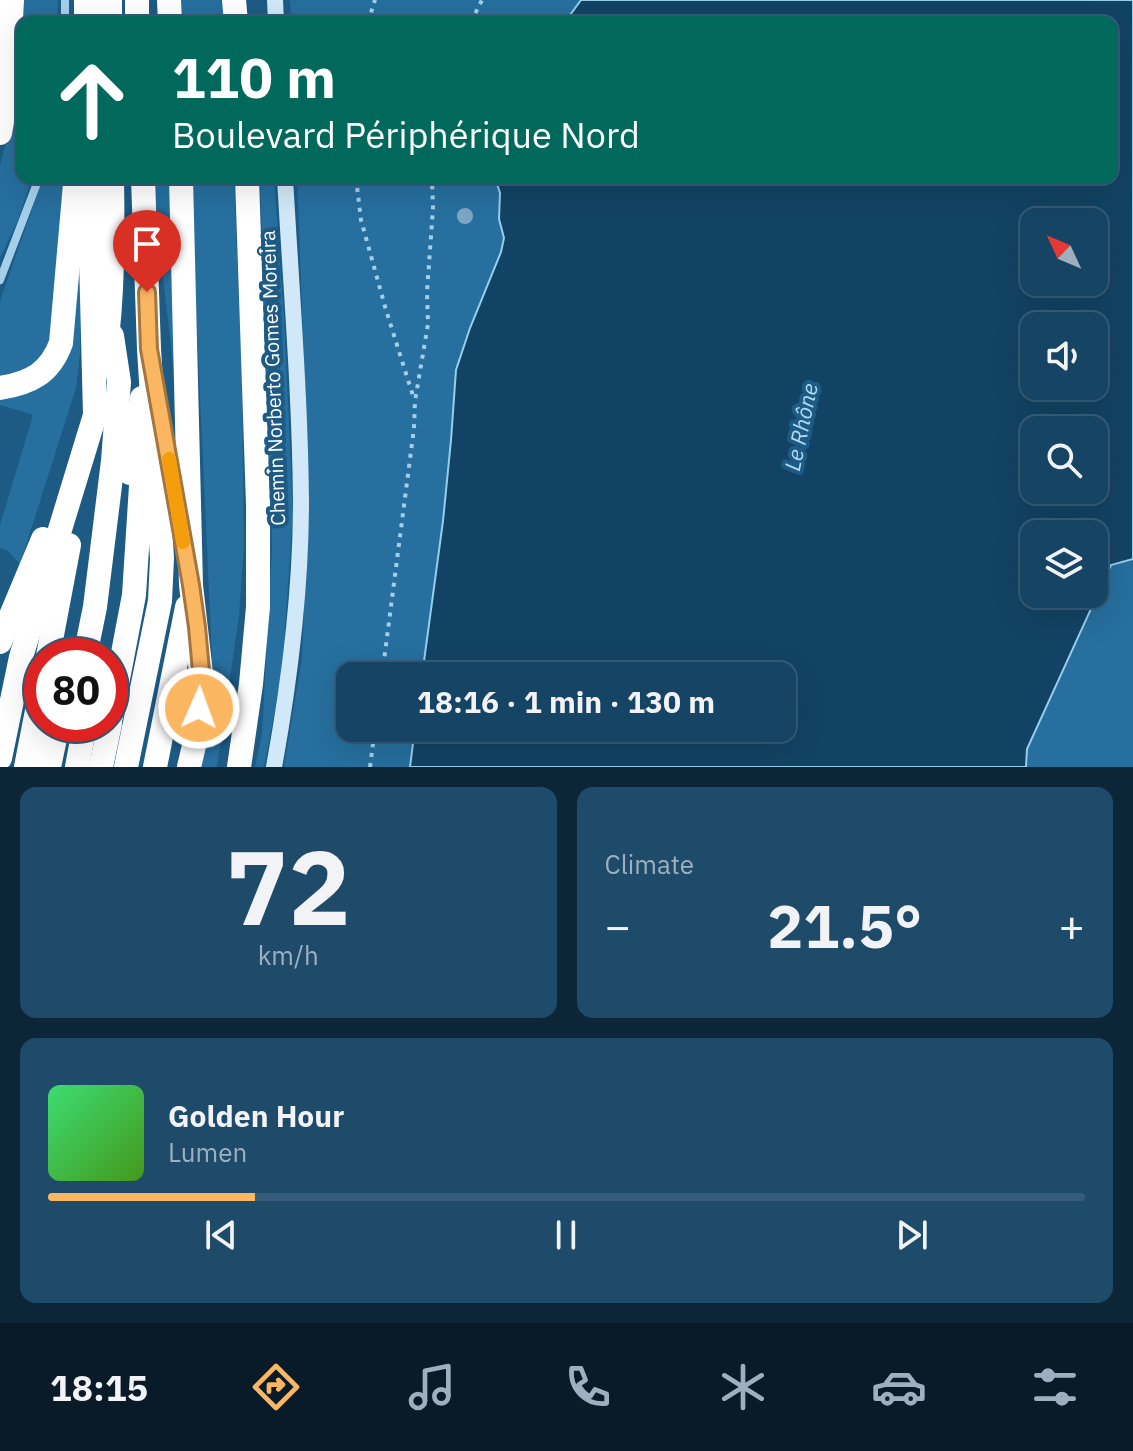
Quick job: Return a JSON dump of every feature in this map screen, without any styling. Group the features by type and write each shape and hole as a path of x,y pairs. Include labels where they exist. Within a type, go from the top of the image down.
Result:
{"highway":[{"path":"0,133 7,93 12,0"},
{"path":"0,388 28,382 55,360 61,343 75,184"},
{"path":"52,638 95,415 89,184"},
{"path":"63,638 110,321 112,184"},
{"path":"126,767 160,601 162,558 149,349 143,184"},
{"path":"155,767 191,585 181,184"},
{"path":"239,767 258,607 247,184"},
{"path":"89,638 107,519 119,382 110,321"},
{"path":"149,349 197,627 202,682 197,733 189,767"},
{"path":"102,638 149,349"},
{"path":"115,638 125,589 149,349"},
{"path":"126,638 134,595 149,349"},
{"path":"113,767 145,598 149,349"},
{"path":"142,767 178,588 149,349"},
{"path":"0,642 95,415"},
{"path":"0,686 7,656 95,415"},
{"path":"0,758 21,657 95,415"},
{"path":"11,767 32,663 95,415"},
{"path":"170,767 197,627"},
{"path":"26,767 31,742"},
{"path":"36,767 41,742"},
{"path":"49,767 54,742"},
{"path":"62,767 67,742"},
{"path":"77,767 82,742"},
{"path":"90,767 95,742"},
{"path":"101,767 106,742"}],"main road":[{"name":"Chemin Norberto Gomes Moreira","path":"274,767 296,622 301,503 285,184"}],"street":[{"path":"0,280 37,184"}],"path":[{"path":"357,184 361,220 415,401"},
{"path":"384,662 415,401 428,324 432,184"},
{"path":"370,767 373,742"}],"shaded area":[{"path":"22,0 58,0 57,16 21,16"},
{"path":"176,0 225,0 226,16 177,16"},
{"path":"290,0 581,0 569,16 291,16"},
{"path":"16,83 16,184 30,184 18,220 0,258 0,166"},
{"path":"41,184 67,184 56,333 46,360 0,380 0,301"},
{"path":"154,184 171,184 177,396"},
{"path":"190,184 234,184 242,380 244,546 239,616 217,767 198,767 213,678"},
{"path":"260,184 274,184 293,513 282,672 264,767 255,767 262,734 272,548"},
{"path":"297,184 497,184 500,193 499,219 504,238 456,370 443,521 424,662 336,662 336,742 413,742 410,767 284,767 302,658 309,489"},
{"path":"82,235 80,353 76,388 20,564 8,551 0,548 0,525 33,415 0,405 0,400 32,392 52,379"},
{"path":"1133,560 1133,767 1027,767 1028,749 1093,608 1108,608 1108,575 1112,566"}],"water":[{"name":"Le Rhône","path":"581,0 1133,0 1133,559 1111,565 1108,572 1108,520 1020,520 1020,608 1091,608 1027,749 1026,767 410,767 413,742 796,742 796,662 424,662 443,521 456,370 501,252 504,238 499,219 500,193 497,184 1118,184 1118,16 569,16"}],"slow traffic":[{"path":"169,459 183,542"}],"route":[{"path":"147,292 149,349 197,627 202,682 199,708"}]}
